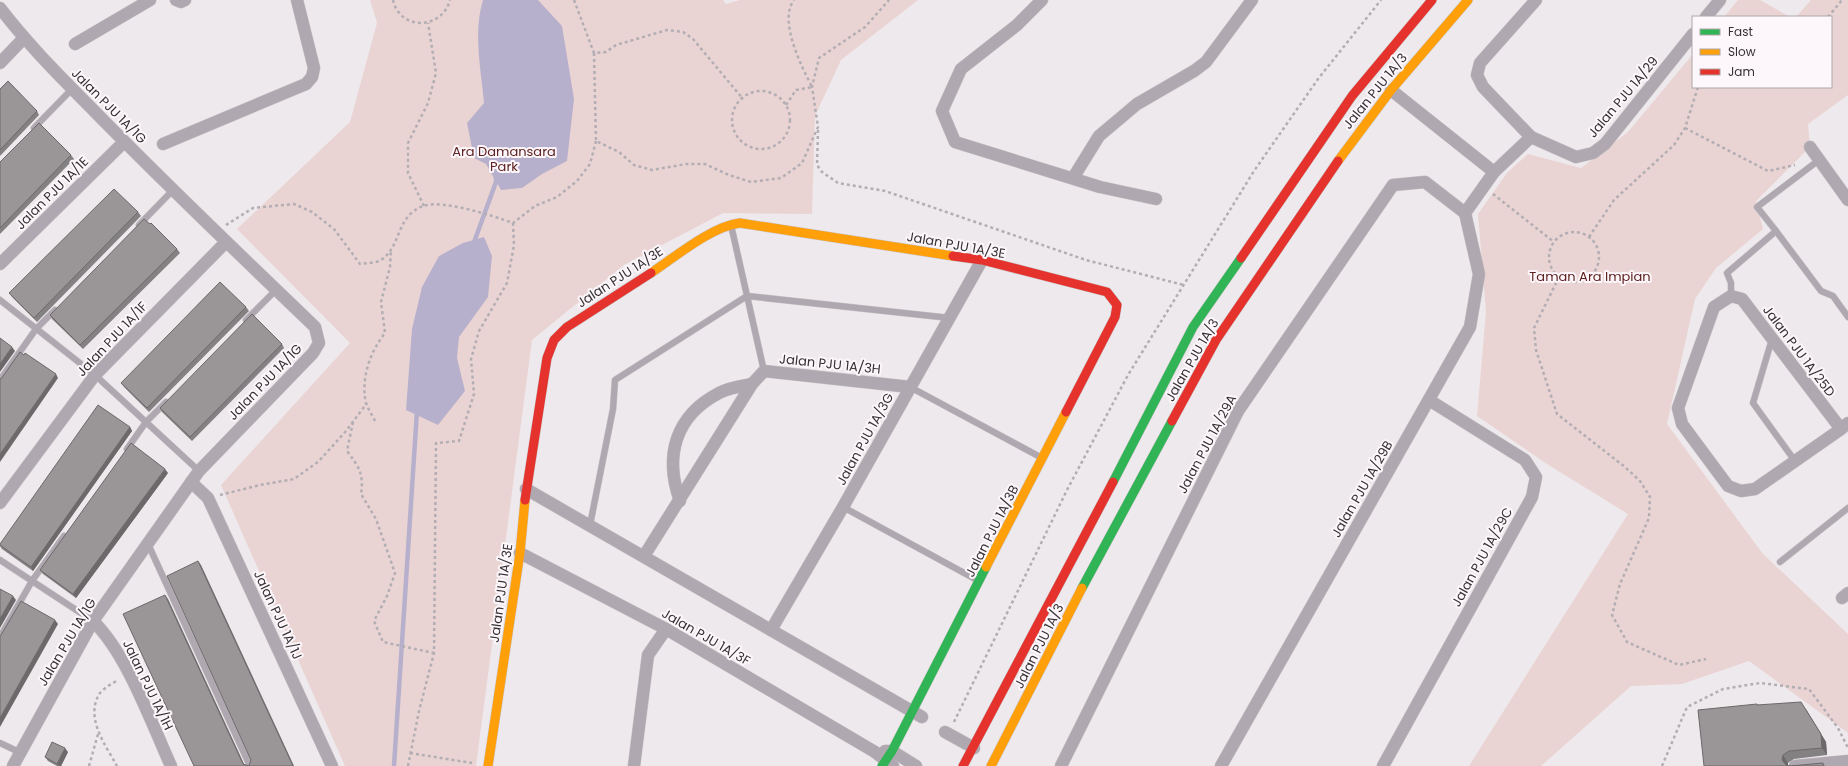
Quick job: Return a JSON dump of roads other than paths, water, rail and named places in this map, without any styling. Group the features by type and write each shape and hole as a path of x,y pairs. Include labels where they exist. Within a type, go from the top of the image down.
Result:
{"street":[{"path":"75,44 150,0"},
{"path":"176,0 181,2 185,0"},
{"path":"163,144 306,84 312,77 314,68 297,0"},
{"path":"1042,0 1017,25 961,69 942,111 955,142 1100,187 1156,199"},
{"path":"1073,178 1099,136 1137,104 1194,71 1206,62 1252,0"},
{"name":"Jalan PJU 1A/3","path":"962,766 974,748 1193,327 1352,96 1432,0"},
{"name":"Jalan PJU 1A/3","path":"991,766 1078,596 1216,340 1352,141 1391,90 1468,0"},
{"name":"Jalan PJU 1A/29","path":"1536,0 1480,63 1477,75 1483,87 1531,138 1576,157 1592,153 1605,144 1692,35"},
{"path":"1707,16 1720,0"},
{"name":"Jalan PJU 1A/1G","path":"0,8 23,39 124,142 315,327 318,343 313,353 199,471 191,482 93,621 12,766"},
{"path":"0,63 23,39"},
{"path":"1391,90 1494,172"},
{"path":"1465,213 1494,172 1531,138"},
{"name":"Jalan PJU 1A/1E","path":"0,264 124,142"},
{"path":"1810,147 1848,200"},
{"name":"Jalan PJU 1A/29A","path":"1061,766 1238,411 1393,185 1425,182 1465,213"},
{"name":"Jalan PJU 1A/29B","path":"1220,766 1470,327 1479,274 1465,213"},
{"name":"Jalan PJU 1A/3E","path":"489,766 520,553 526,489 547,358 554,340 568,326 718,229 731,224 740,223 982,260 1107,292 1117,305"},
{"name":"Jalan PJU 1A/1F","path":"0,502 95,375 226,242"},
{"name":"Jalan PJU 1A/3G","path":"772,630 982,260"},
{"path":"1731,296 1714,307 1678,408 1682,424 1728,486 1741,491 1754,489 1844,426"},
{"name":"Jalan PJU 1A/25D","path":"1731,296 1742,299 1844,426"},
{"name":"Jalan PJU 1A/3B","path":"888,761 917,714 980,582 1115,317 1117,305"},
{"name":"Jalan PJU 1A/3H","path":"644,556 680,501 752,384 764,371 910,387"},
{"path":"680,501 674,484 672,468 675,447 682,425 694,409 720,392 752,384"},
{"name":"Jalan PJU 1A/29C","path":"1383,766 1532,497 1536,477 1525,460 1429,400"},
{"name":"Jalan PJU 1A/1J","path":"191,482 208,498 332,766"},
{"path":"526,489 917,714"},
{"name":"Jalan PJU 1A/3F","path":"520,553 666,629 888,761"},
{"name":"Jalan PJU 1A/1H","path":"93,621 104,632 128,672 171,766"},
{"path":"634,766 648,655 666,629"},
{"path":"947,733 974,748"},
{"path":"888,761 916,766"},
{"path":"1795,766 1848,761"}],"lane":[{"path":"28,134 72,89"},
{"path":"1819,160 1757,207 1821,291 1833,296 1848,317"},
{"path":"135,229 173,190"},
{"path":"731,224 764,371"},
{"path":"1731,296 1731,283 1727,273 1776,231"},
{"path":"244,323 276,290"},
{"path":"590,525 613,409 615,380 747,296 950,318"},
{"path":"0,300 95,375 199,471"},
{"path":"0,380 36,329 58,307"},
{"path":"1772,337 1753,403 1795,461"},
{"path":"910,387 1043,459"},
{"path":"123,454 146,422 173,395"},
{"path":"843,507 980,582"},
{"path":"1780,562 1848,508"},
{"path":"0,636 32,581 68,530"},
{"path":"148,544 250,766"},
{"path":"0,560 93,621"},
{"path":"0,743 19,752"}],"waterway":[{"path":"473,245 496,182 496,176"},
{"path":"394,766 417,411"}],"park label":[{"name":"Ara Damansara Park","path":"504,158"},
{"name":"Taman Ara Impian","path":"1590,276"}]}
